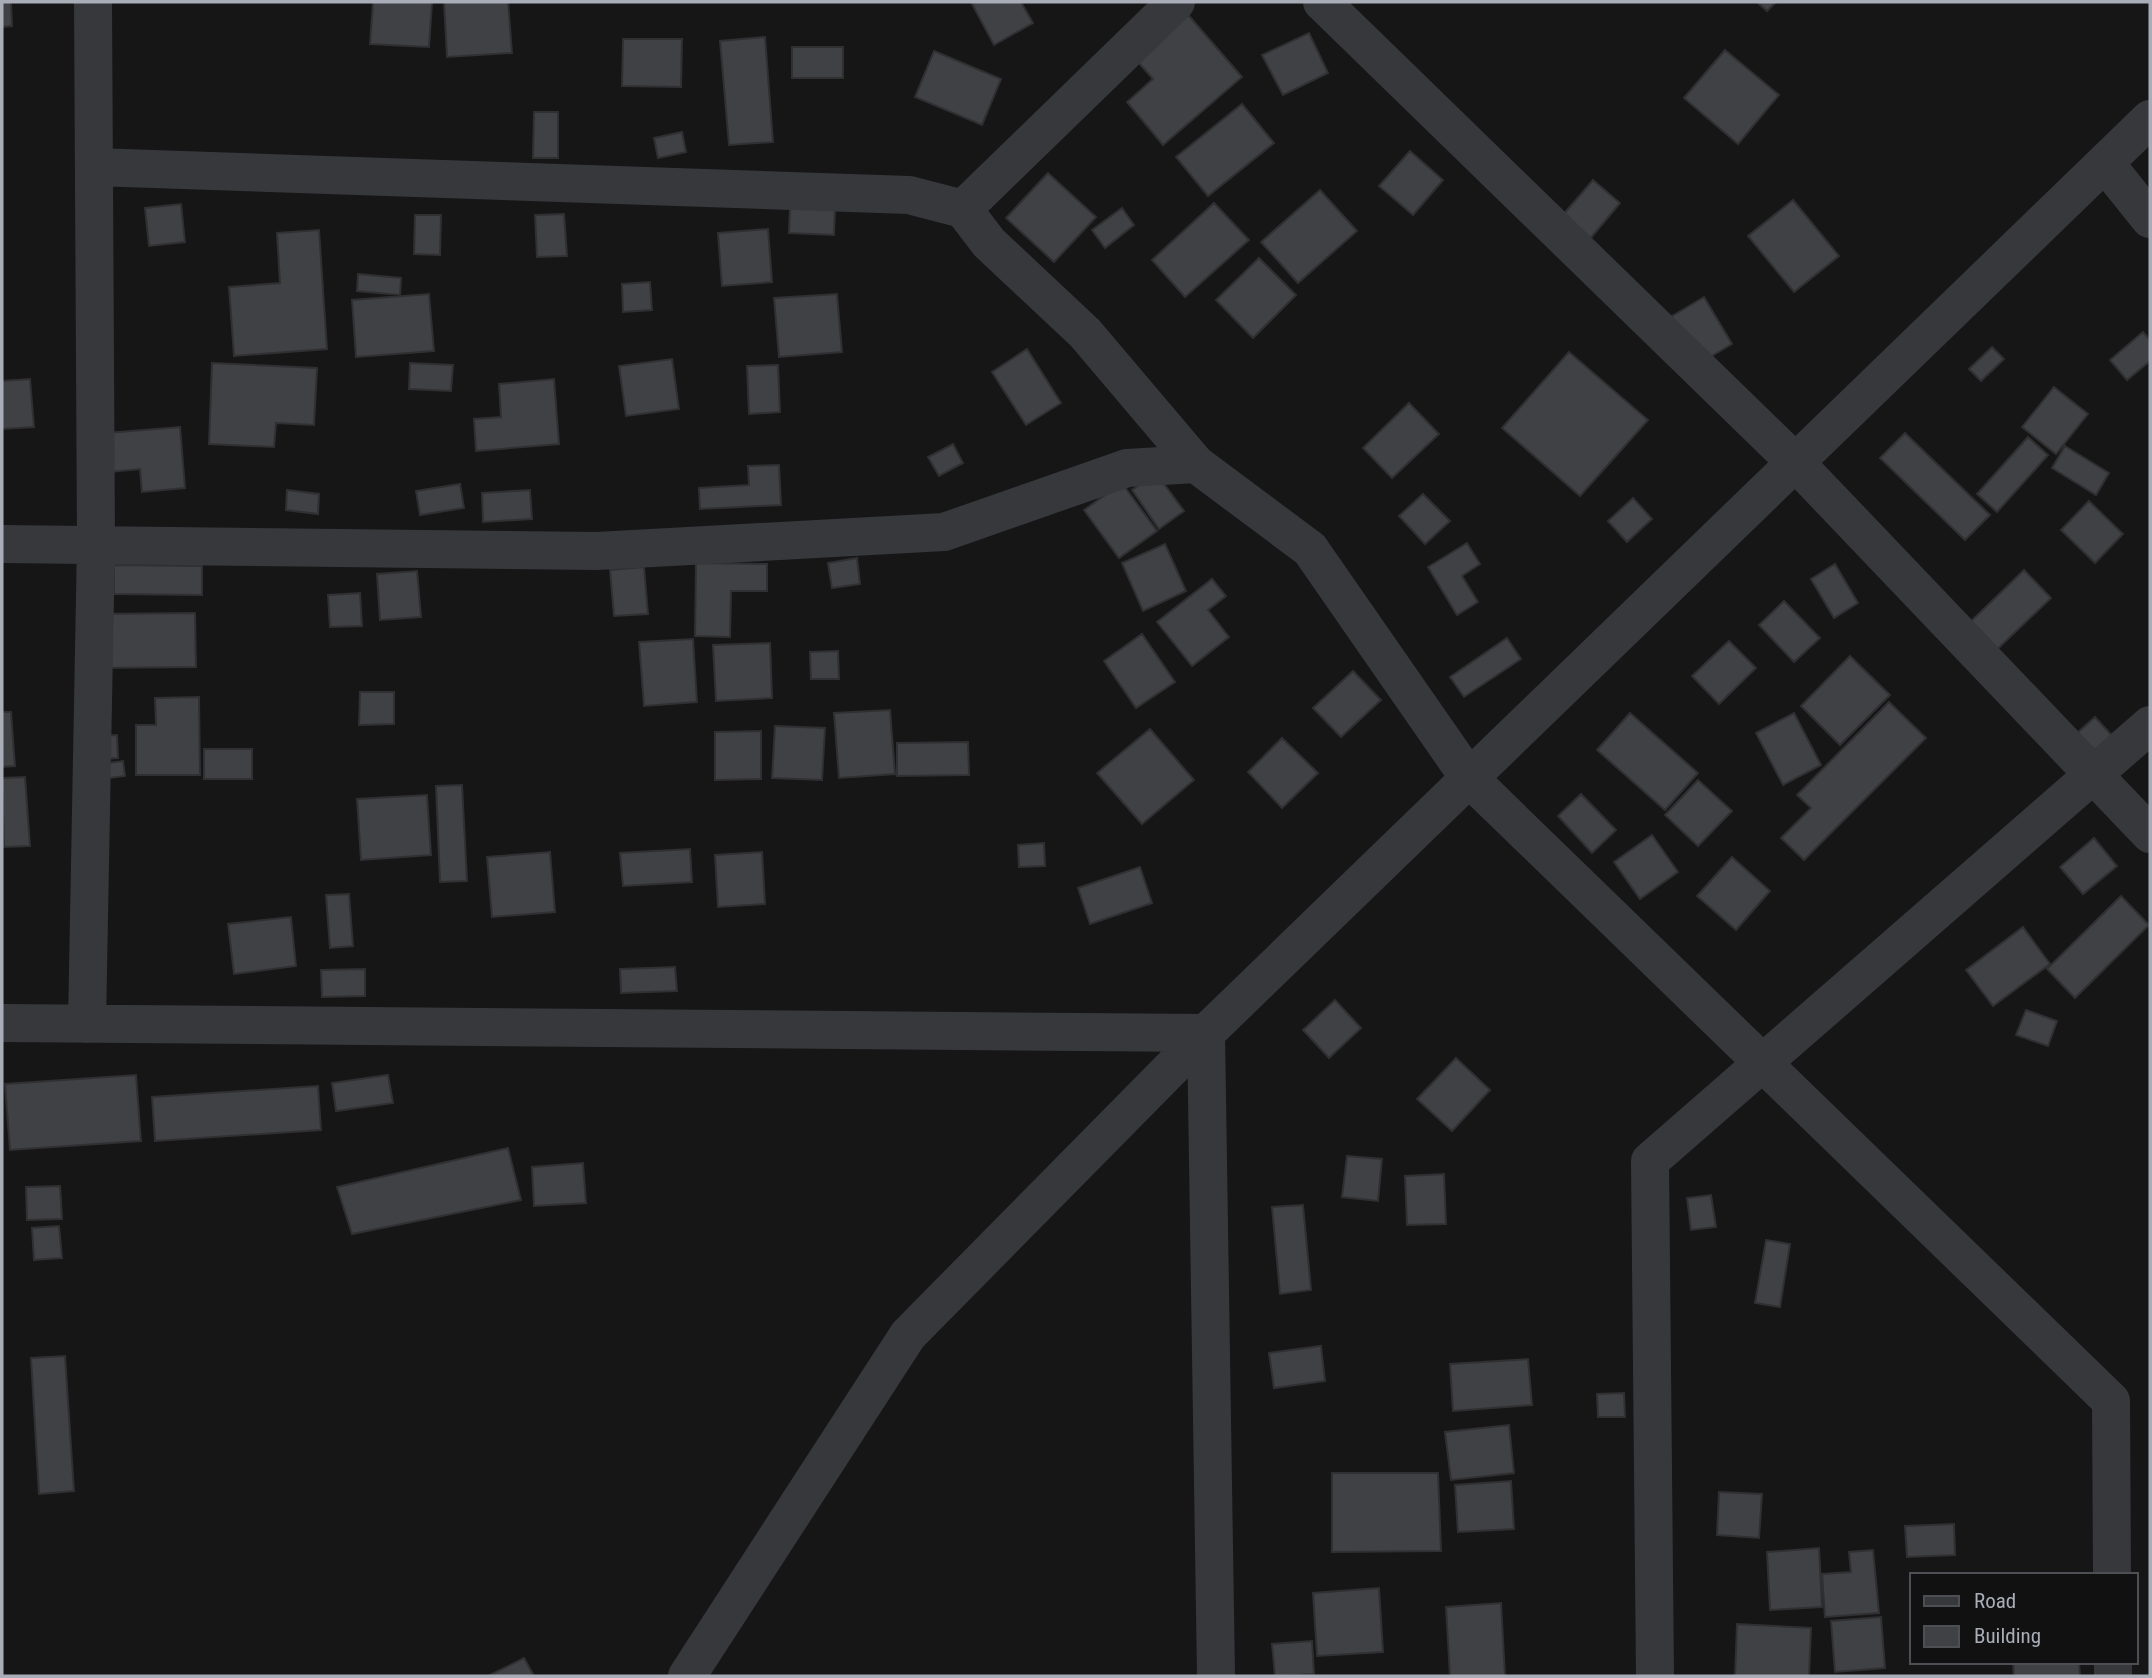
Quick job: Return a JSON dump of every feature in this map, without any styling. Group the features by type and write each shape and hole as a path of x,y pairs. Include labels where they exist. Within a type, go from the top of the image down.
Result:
{"street":[{"path":"86,1024 96,544 93,2"},
{"path":"963,209 1176,2"},
{"path":"1322,2 1795,462 2150,834"},
{"path":"687,1676 908,1335 1206,1033 2150,119"},
{"path":"2105,163 2150,219"},
{"path":"94,167 909,195 963,209 989,243 1085,333 1196,464 1310,549 1469,778 2111,1401 2112,1573"},
{"path":"2,544 597,551 944,532 1128,468 1196,464"},
{"path":"1655,1676 1650,1161 2150,725"},
{"path":"2,1023 1206,1033"},
{"path":"1206,1033 1216,1676"}],"building":[{"path":"2,2 11,2 12,26 2,27"},
{"path":"373,2 432,2 429,47 370,44"},
{"path":"444,2 508,2 512,53 447,57"},
{"path":"1021,2 1033,23 994,45 972,4"},
{"path":"1177,2 1242,77 1163,145 1127,102 1153,79 1123,45"},
{"path":"1757,2 1776,2 1767,11"},
{"path":"1309,33 1328,73 1283,95 1262,55"},
{"path":"765,37 773,142 729,145 720,41"},
{"path":"623,39 682,39 681,87 622,86"},
{"path":"792,47 843,47 843,78 792,78"},
{"path":"1725,50 1779,95 1738,144 1684,98"},
{"path":"934,51 1001,79 982,125 915,97"},
{"path":"1242,104 1274,143 1208,196 1176,157"},
{"path":"534,112 558,112 558,158 533,158"},
{"path":"682,132 686,152 658,158 654,138"},
{"path":"1410,151 1443,180 1413,215 1379,186"},
{"path":"1048,173 1096,217 1054,262 1006,218"},
{"path":"1593,180 1620,203 1584,246 1556,223"},
{"path":"1320,190 1357,231 1298,283 1261,242"},
{"path":"1793,200 1839,256 1794,292 1748,236"},
{"path":"1214,203 1249,240 1185,297 1152,260"},
{"path":"181,204 185,242 149,246 145,208"},
{"path":"790,207 835,208 834,235 789,233"},
{"path":"1122,208 1134,225 1105,248 1092,230"},
{"path":"564,214 567,256 537,257 535,215"},
{"path":"415,215 441,215 440,255 414,254"},
{"path":"768,229 772,282 722,286 718,233"},
{"path":"319,230 327,349 234,356 229,287 280,283 277,233"},
{"path":"1259,258 1296,295 1253,338 1216,300"},
{"path":"358,274 401,278 400,295 357,291"},
{"path":"650,282 652,310 623,312 622,284"},
{"path":"429,294 434,351 356,357 352,300"},
{"path":"837,294 842,352 779,357 774,298"},
{"path":"1704,297 1732,344 1695,366 1667,319"},
{"path":"2143,332 2150,340 2150,361 2127,380 2110,360"},
{"path":"1992,347 2004,359 1981,381 1969,369"},
{"path":"1027,349 1061,403 1026,425 992,372"},
{"path":"1569,352 1648,420 1580,496 1502,428"},
{"path":"672,359 679,409 626,416 619,366"},
{"path":"212,363 317,368 314,425 276,423 274,447 209,444"},
{"path":"410,363 453,365 451,391 409,389"},
{"path":"778,365 780,412 749,414 747,366"},
{"path":"30,379 34,427 2,429 2,381"},
{"path":"554,379 559,444 476,451 474,419 501,417 499,384"},
{"path":"2054,387 2088,414 2056,454 2022,427"},
{"path":"1409,403 1439,434 1392,478 1363,448"},
{"path":"180,427 185,488 142,492 140,469 110,472 107,433"},
{"path":"1905,433 1990,515 1965,540 1880,458"},
{"path":"2028,437 2048,455 1997,512 1977,494"},
{"path":"953,444 963,463 939,476 928,457"},
{"path":"2065,446 2109,473 2096,495 2052,468"},
{"path":"779,465 781,505 700,509 699,488 749,485 748,466"},
{"path":"1156,473 1184,511 1159,529 1132,490"},
{"path":"1122,483 1157,531 1119,558 1084,510"},
{"path":"460,484 464,508 420,515 416,491"},
{"path":"287,490 319,494 318,514 286,510"},
{"path":"530,490 532,519 483,522 482,493"},
{"path":"1423,494 1450,521 1425,544 1399,516"},
{"path":"1633,498 1652,519 1627,542 1608,521"},
{"path":"2089,501 2123,534 2095,563 2061,530"},
{"path":"1467,543 1480,564 1462,576 1478,602 1457,615 1428,567"},
{"path":"1165,544 1186,591 1143,611 1122,563"},
{"path":"857,558 860,584 832,588 828,563"},
{"path":"696,563 767,564 767,591 731,591 730,637 695,636"},
{"path":"1835,564 1858,603 1834,618 1811,579"},
{"path":"114,565 202,566 202,595 114,594"},
{"path":"644,567 648,614 614,616 610,570"},
{"path":"2024,570 2051,598 1990,656 1963,629"},
{"path":"417,571 421,617 380,620 377,574"},
{"path":"1212,579 1226,596 1208,610 1229,637 1192,666 1157,622"},
{"path":"360,593 362,626 330,627 328,595"},
{"path":"1784,601 1820,638 1794,662 1759,625"},
{"path":"195,613 196,667 96,668 95,614"},
{"path":"1142,634 1175,682 1136,708 1104,661"},
{"path":"1507,638 1521,659 1464,697 1450,677"},
{"path":"693,639 697,702 644,706 639,642"},
{"path":"1729,641 1756,668 1719,704 1692,676"},
{"path":"770,643 772,698 716,701 713,645"},
{"path":"838,651 839,679 811,679 810,652"},
{"path":"1850,656 1890,695 1840,745 1801,706"},
{"path":"1353,671 1381,700 1341,737 1313,708"},
{"path":"360,692 394,692 394,724 359,725"},
{"path":"199,697 200,775 136,775 136,725 156,725 155,698"},
{"path":"1889,702 1926,738 1804,860 1781,838 1811,808 1797,795"},
{"path":"890,710 895,774 839,778 834,713"},
{"path":"2,712 11,712 15,766 2,767"},
{"path":"1630,713 1698,773 1665,810 1597,750"},
{"path":"1794,713 1821,765 1783,785 1756,733"},
{"path":"2095,717 2116,740 2087,766 2066,743"},
{"path":"775,726 825,728 822,780 772,778"},
{"path":"1150,729 1194,780 1142,824 1097,773"},
{"path":"761,731 761,779 715,780 715,732"},
{"path":"117,735 118,758 84,760 83,737"},
{"path":"1282,738 1318,773 1282,808 1248,772"},
{"path":"968,742 969,775 897,776 897,743"},
{"path":"204,749 252,749 252,779 204,779"},
{"path":"123,761 125,776 87,781 85,766"},
{"path":"25,777 30,846 4,847 2,778"},
{"path":"1698,780 1732,811 1698,846 1665,815"},
{"path":"462,785 467,881 440,882 436,786"},
{"path":"1581,794 1616,830 1592,853 1558,816"},
{"path":"427,795 431,855 361,860 357,799"},
{"path":"1652,835 1678,872 1640,899 1614,862"},
{"path":"2094,838 2117,866 2083,894 2060,867"},
{"path":"1044,843 1045,866 1019,867 1018,845"},
{"path":"690,849 692,882 623,886 620,853"},
{"path":"550,852 555,912 492,917 487,857"},
{"path":"762,852 765,904 718,907 715,855"},
{"path":"1732,857 1770,891 1736,930 1697,896"},
{"path":"1140,867 1152,903 1090,924 1078,888"},
{"path":"349,894 353,946 330,948 326,895"},
{"path":"2121,896 2149,925 2075,998 2047,969"},
{"path":"291,917 296,966 234,974 228,924"},
{"path":"2023,927 2050,964 1993,1006 1966,970"},
{"path":"675,967 677,991 621,993 620,969"},
{"path":"365,969 365,996 322,997 321,970"},
{"path":"1335,1000 1361,1028 1329,1058 1303,1030"},
{"path":"2026,1010 2057,1021 2048,1046 2016,1035"},
{"path":"1456,1058 1490,1090 1452,1131 1417,1099"},
{"path":"136,1075 141,1141 10,1150 5,1084"},
{"path":"388,1075 393,1103 336,1111 332,1083"},
{"path":"318,1086 321,1130 155,1141 152,1097"},
{"path":"508,1148 521,1200 352,1234 337,1187"},
{"path":"1347,1156 1382,1159 1378,1201 1342,1197"},
{"path":"583,1163 586,1203 534,1206 532,1167"},
{"path":"1444,1174 1446,1224 1407,1225 1405,1176"},
{"path":"60,1186 62,1219 27,1220 26,1187"},
{"path":"1711,1195 1716,1227 1691,1230 1687,1198"},
{"path":"1303,1205 1311,1290 1280,1294 1272,1207"},
{"path":"59,1226 62,1258 34,1260 32,1228"},
{"path":"1766,1240 1790,1244 1780,1307 1755,1303"},
{"path":"1321,1346 1325,1381 1274,1388 1269,1353"},
{"path":"65,1356 74,1491 39,1494 31,1358"},
{"path":"1528,1359 1532,1405 1453,1411 1450,1364"},
{"path":"1624,1393 1625,1417 1598,1417 1597,1394"},
{"path":"1509,1425 1514,1473 1451,1480 1445,1432"},
{"path":"1332,1473 1438,1473 1441,1551 1332,1552"},
{"path":"1511,1481 1514,1529 1458,1532 1455,1485"},
{"path":"1719,1492 1762,1494 1759,1538 1717,1535"},
{"path":"1954,1524 1955,1555 1907,1557 1905,1526"},
{"path":"1819,1548 1822,1607 1770,1610 1767,1552"},
{"path":"1873,1550 1879,1613 1825,1617 1822,1574 1851,1572 1849,1552"},
{"path":"1379,1588 1383,1652 1317,1656 1313,1593"},
{"path":"1501,1603 1505,1676 1450,1676 1446,1607"},
{"path":"1881,1617 1885,1668 1835,1672 1831,1621"},
{"path":"1737,1624 1811,1628 1809,1676 1735,1676"},
{"path":"1312,1641 1314,1674 1275,1676 1272,1644"},
{"path":"524,1658 534,1676 488,1676"},
{"path":"2013,1664 2079,1664 2080,1676 2014,1676"}]}
